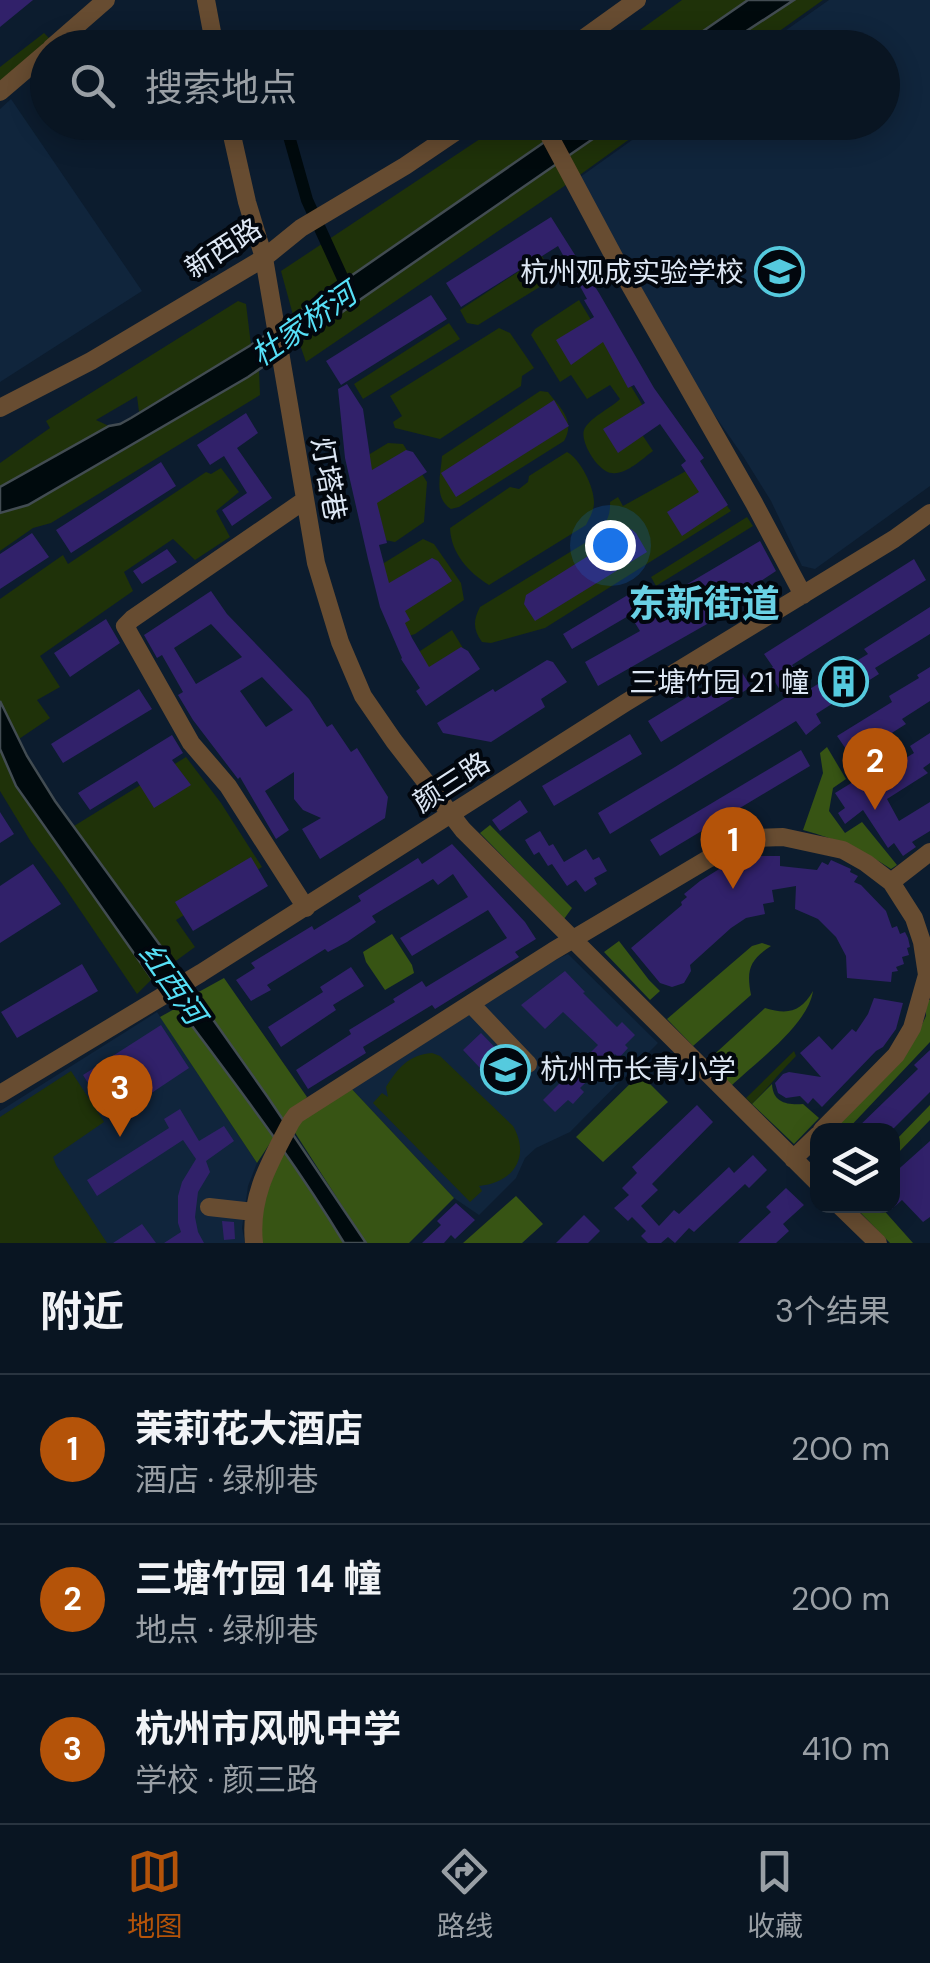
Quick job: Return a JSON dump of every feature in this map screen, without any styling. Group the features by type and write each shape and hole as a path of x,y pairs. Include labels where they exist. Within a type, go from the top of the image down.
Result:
{"street":[{"path":"71,30 106,0"},
{"path":"206,0 212,30"},
{"path":"596,30 638,0"},
{"path":"0,92 30,66"},
{"name":"灯塔巷","path":"233,140 264,258 316,563 340,642 364,696 463,830 810,1175"},
{"name":"新西路","path":"0,408 92,361 264,258 301,228 443,140"},
{"path":"552,140 803,595"},
{"path":"305,500 125,626 191,743 228,786 306,908"},
{"name":"颜三路","path":"2,1087 306,908 930,513"},
{"path":"254,1243 252,1220 260,1183 290,1122 309,1106 708,858 757,838 783,837 842,850 866,863 891,882 914,918 922,942 927,975 912,1028 896,1055 830,1123"},
{"path":"891,882 930,852"},
{"path":"471,1004 528,1064"},
{"path":"793,1159 810,1143"},
{"path":"209,1208 254,1212"},
{"path":"847,1213 878,1243"}],"shaded area":[{"name":"杭州观成实验学校","path":"829,0 930,0 930,486 815,569 802,566 771,501 679,364 576,180 632,140 900,140 900,30 786,30"},
{"path":"11,99 30,127 30,140 39,140 142,291 0,382 0,109"},
{"name":"杭州市长青小学","path":"568,954 658,1043 570,1132 536,1148 525,1158 516,1178 479,1215 454,1198 349,1086"},
{"path":"157,1012 257,1163 248,1186 242,1228 245,1243 0,1243 0,1111"}],"green space":[{"path":"682,0 748,0 705,30 640,30"},
{"path":"794,0 823,0 781,30 749,30"},
{"path":"30,44 30,56 0,81 0,67"},
{"path":"478,140 547,140 293,315 281,271"},
{"path":"591,140 628,140 306,362 299,342"},
{"path":"542,256 552,274 551,280 478,325 467,323 460,310"},
{"path":"579,300 652,421 639,430 653,451 623,472 612,473 596,462 583,435 590,421 620,399 610,385 587,399 571,375 560,382 531,335"},
{"path":"238,301 246,304 251,345 139,412 137,396 96,420 109,426 0,487 0,463 50,428 46,421"},
{"path":"449,323 460,339 363,399 354,384"},
{"path":"499,328 510,333 534,368 522,376 521,386 440,439 395,428 393,422 402,416 390,396"},
{"path":"259,370 260,395 0,551 0,513 28,505"},
{"path":"540,391 548,392 565,415 568,427 564,441 451,509 440,492 442,456"},
{"path":"388,443 403,444 427,482 424,522 395,542 380,539 360,460"},
{"path":"567,452 592,488 594,505 586,525 489,585 462,561 450,528 510,487 519,489 529,476"},
{"path":"695,466 731,511 545,628 482,642 475,625 480,607 588,541 605,524 610,502 618,497 623,506"},
{"path":"221,468 239,492 216,511 230,537 195,560 173,539 124,572 133,591 40,656 60,687 37,700 50,718 19,739 0,701 0,599 63,555 68,564 206,472 211,474"},
{"path":"747,517 753,526 656,586 651,577"},
{"path":"423,539 434,544 461,583 464,600 406,637 379,566"},
{"path":"452,630 472,663 435,688 411,657"},
{"path":"827,747 846,779 833,788 829,811 845,833 862,822 897,865 891,869 849,846 803,830 823,773 820,753"},
{"path":"0,749 16,786 152,979 137,994 0,791"},
{"path":"186,757 262,867 176,920 195,947 173,963 74,826"},
{"path":"490,825 572,908 564,919 480,833"},
{"path":"392,934 414,973 385,990 363,952"},
{"path":"619,941 660,991 650,1000 604,952"},
{"path":"752,946 771,946 751,966 751,995 693,1046 667,1019"},
{"path":"224,978 307,1097 284,1121 195,994"},
{"path":"813,991 802,1017 791,1030 731,1086 707,1061 765,1008 793,1010 804,1004"},
{"path":"926,1000 930,1000 930,1042 854,1123 835,1123 917,1035 926,1016"},
{"path":"178,1007 274,1137 257,1163 160,1017"},
{"path":"794,1051 796,1056 752,1104 746,1098"},
{"path":"416,1056 440,1056 513,1126 518,1137 516,1166 501,1180 479,1186 482,1191 470,1202 373,1103 382,1093 388,1097 386,1087 404,1064"},
{"path":"71,1071 104,1122 53,1157 107,1243 0,1243 0,1117"},
{"path":"640,1074 668,1102 603,1162 576,1137"},
{"path":"772,1084 778,1099 803,1104 819,1118 810,1123 794,1144 752,1104"},
{"path":"349,1086 454,1198 409,1243 366,1243 292,1128"},
{"path":"930,1105 930,1120 900,1151 900,1136"},
{"path":"283,1149 344,1243 261,1243 257,1221"},
{"path":"516,1196 543,1224 522,1243 463,1243"},
{"path":"861,1213 886,1213 913,1243 890,1243"}],"water":[{"path":"748,0 794,0 748,30 705,30"},
{"name":"杜家桥河","path":"547,140 591,140 248,377 28,505 0,513 0,487 109,426 131,418 251,345"},
{"path":"0,701 55,801 173,963 152,979 16,786 0,749"},
{"path":"195,994 366,1243 344,1243 285,1152 178,1007"}],"building":[{"path":"0,0 33,0 0,27"},
{"path":"551,217 654,388 704,458 700,461 728,505 682,536 667,512 699,492 681,465 686,461 660,424 618,453 603,429 645,403 634,385 628,388 603,342 571,365 556,340 594,317 558,246 461,307 446,283"},
{"path":"431,295 447,319 341,385 326,361"},
{"path":"347,384 363,409 372,470 406,450 413,452 427,472 377,503 387,543 379,545 389,583 432,558 452,581 405,611 410,620 405,623 412,638 429,667 461,647 480,669 426,706 380,607 368,559 345,458 338,389"},
{"path":"554,400 569,426 456,497 441,473"},
{"path":"246,413 258,433 237,448 272,498 232,526 222,510 247,493 224,456 210,465 197,445"},
{"path":"161,462 176,486 71,553 56,530"},
{"path":"631,529 647,552 535,621 524,604 526,595"},
{"path":"32,533 49,557 0,589 0,554"},
{"path":"760,541 776,571 726,604 730,611 598,686 585,662 640,631 630,615 572,649 563,634 646,584 657,602"},
{"path":"167,549 177,562 142,584 133,571"},
{"path":"914,559 926,580 792,665 808,690 868,654 864,649 930,607 930,634 875,668 879,674 816,714 821,723 806,735 796,721 610,834 598,813 785,698 768,671 773,667 764,654"},
{"path":"211,591 227,614 309,699 327,727 332,724 351,752 357,748 388,797 385,818 320,859 302,829 321,818 303,810 294,799 294,772 265,791 289,830 276,839 240,777 193,720 178,695 183,692 162,655 157,658 144,635","holes":["211,624 242,657 196,684 174,648","262,677 293,710 266,727 240,691"]},
{"path":"106,619 120,643 70,677 54,653"},
{"path":"547,660 553,662 567,682 541,699 545,707 491,742 443,733 437,723"},
{"path":"738,666 751,687 661,742 648,721"},
{"path":"930,667 930,701 902,719 906,724 852,758 837,736 892,702 889,696"},
{"path":"139,689 152,709 63,763 51,744"},
{"path":"930,733 930,763 923,768 928,773 887,799 899,821 930,802 930,831 912,842 916,847 903,856 894,843 888,848 863,810 845,824 838,813 845,808 835,793 853,782 845,770 854,763 866,782 914,753 910,746"},
{"path":"630,734 642,754 554,806 542,786"},
{"path":"172,735 183,753 172,760 191,785 154,808 137,781 90,810 78,793"},
{"path":"801,750 810,766 660,856 650,840"},
{"path":"520,800 528,812 500,831 492,820"},
{"path":"0,812 14,834 0,843"},
{"path":"540,831 564,862 586,849 593,860 599,857 607,871 594,878 597,884 585,892 576,880 567,886 552,864 548,866 539,852 534,855 525,840"},
{"path":"452,844 525,922 536,939 515,952 519,957 435,1009 432,1005 363,1047 366,1053 308,1089 296,1070 395,1002 393,999 422,981 426,987 507,938 488,910 412,956 400,938 468,897 453,874 438,885 433,879 372,916 376,922 267,985 271,990 251,1001 236,980 255,968 251,963 361,901 358,896 418,858 422,864"},
{"path":"753,856 780,856 780,866 817,870 822,862 828,865 831,860 851,869 858,876 854,882 886,911 892,928 897,926 900,934 905,932 908,938 909,955 902,957 904,964 896,967 898,971 892,972 891,982 847,978 846,956 836,937 818,919 795,909 796,886 772,890 774,902 763,904 765,914 746,918 731,928 690,965 684,983 672,987 660,983 631,948 682,905 687,897 684,894 700,881 724,866"},
{"path":"251,857 268,886 193,931 175,902"},
{"path":"33,864 61,904 0,943 0,886"},
{"path":"82,964 98,991 17,1038 1,1012"},
{"path":"351,967 364,986 333,1005 336,1010 281,1047 268,1027 323,992 320,987"},
{"path":"565,971 617,1027 622,1022 635,1035 619,1058 615,1054 580,1088 584,1092 573,1104 568,1100 555,1112 543,1100 598,1045 563,1012 545,1029 521,1005"},
{"path":"874,998 903,1003 896,1029 883,1047 822,1107 813,1098 808,1104 800,1096 786,1098 778,1093 775,1083 783,1074 821,1077 800,1053 819,1036 832,1050 852,1029 856,1032"},
{"path":"161,1025 189,1068 111,1120 83,1075"},
{"path":"481,1033 516,1069 498,1087 463,1050"},
{"path":"930,1050 930,1092 899,1123 862,1123 918,1069 914,1065"},
{"path":"697,1105 713,1122 652,1184 658,1190 641,1206 659,1226 674,1210 679,1214 729,1167 734,1173 753,1155 767,1170 749,1188 745,1184 694,1232 689,1228 675,1243 668,1237 661,1243 648,1243 641,1236 646,1231 632,1217 628,1221 614,1208 629,1195 622,1188 637,1173 632,1167"},
{"path":"180,1109 199,1141 224,1126 234,1141 206,1161 210,1172 198,1192 195,1217 204,1243 164,1243 181,1232 178,1196 196,1159 183,1140 97,1196 87,1180 169,1128 164,1119"},
{"path":"930,1141 930,1217 923,1222 900,1202 900,1168"},
{"path":"786,1188 804,1205 783,1224 789,1231 776,1243 738,1243 771,1212 766,1207"},
{"path":"456,1203 475,1220 455,1239 451,1235 444,1243 422,1243 441,1225 437,1221"},
{"path":"584,1215 600,1231 588,1243 556,1243"},
{"path":"222,1221 234,1222 235,1239 224,1240"},
{"path":"142,1224 156,1243 113,1243"}],"waterway":[{"name":"杜家桥河","path":"290,140 307,200 349,292"},
{"name":"红西河","path":"156,959 194,1012"}],"place":[{"name":"杭州观成实验学校","path":"779,272"},
{"name":"三塘竹园 21 幢","path":"844,682"},
{"name":"三塘竹园 14 幢","path":"875,810"},
{"name":"茉莉花大酒店","path":"733,889"},
{"name":"杭州市长青小学","path":"505,1069"},
{"name":"杭州市风帆中学","path":"120,1137"}],"district":[{"name":"东新街道","path":"704,604"}]}
